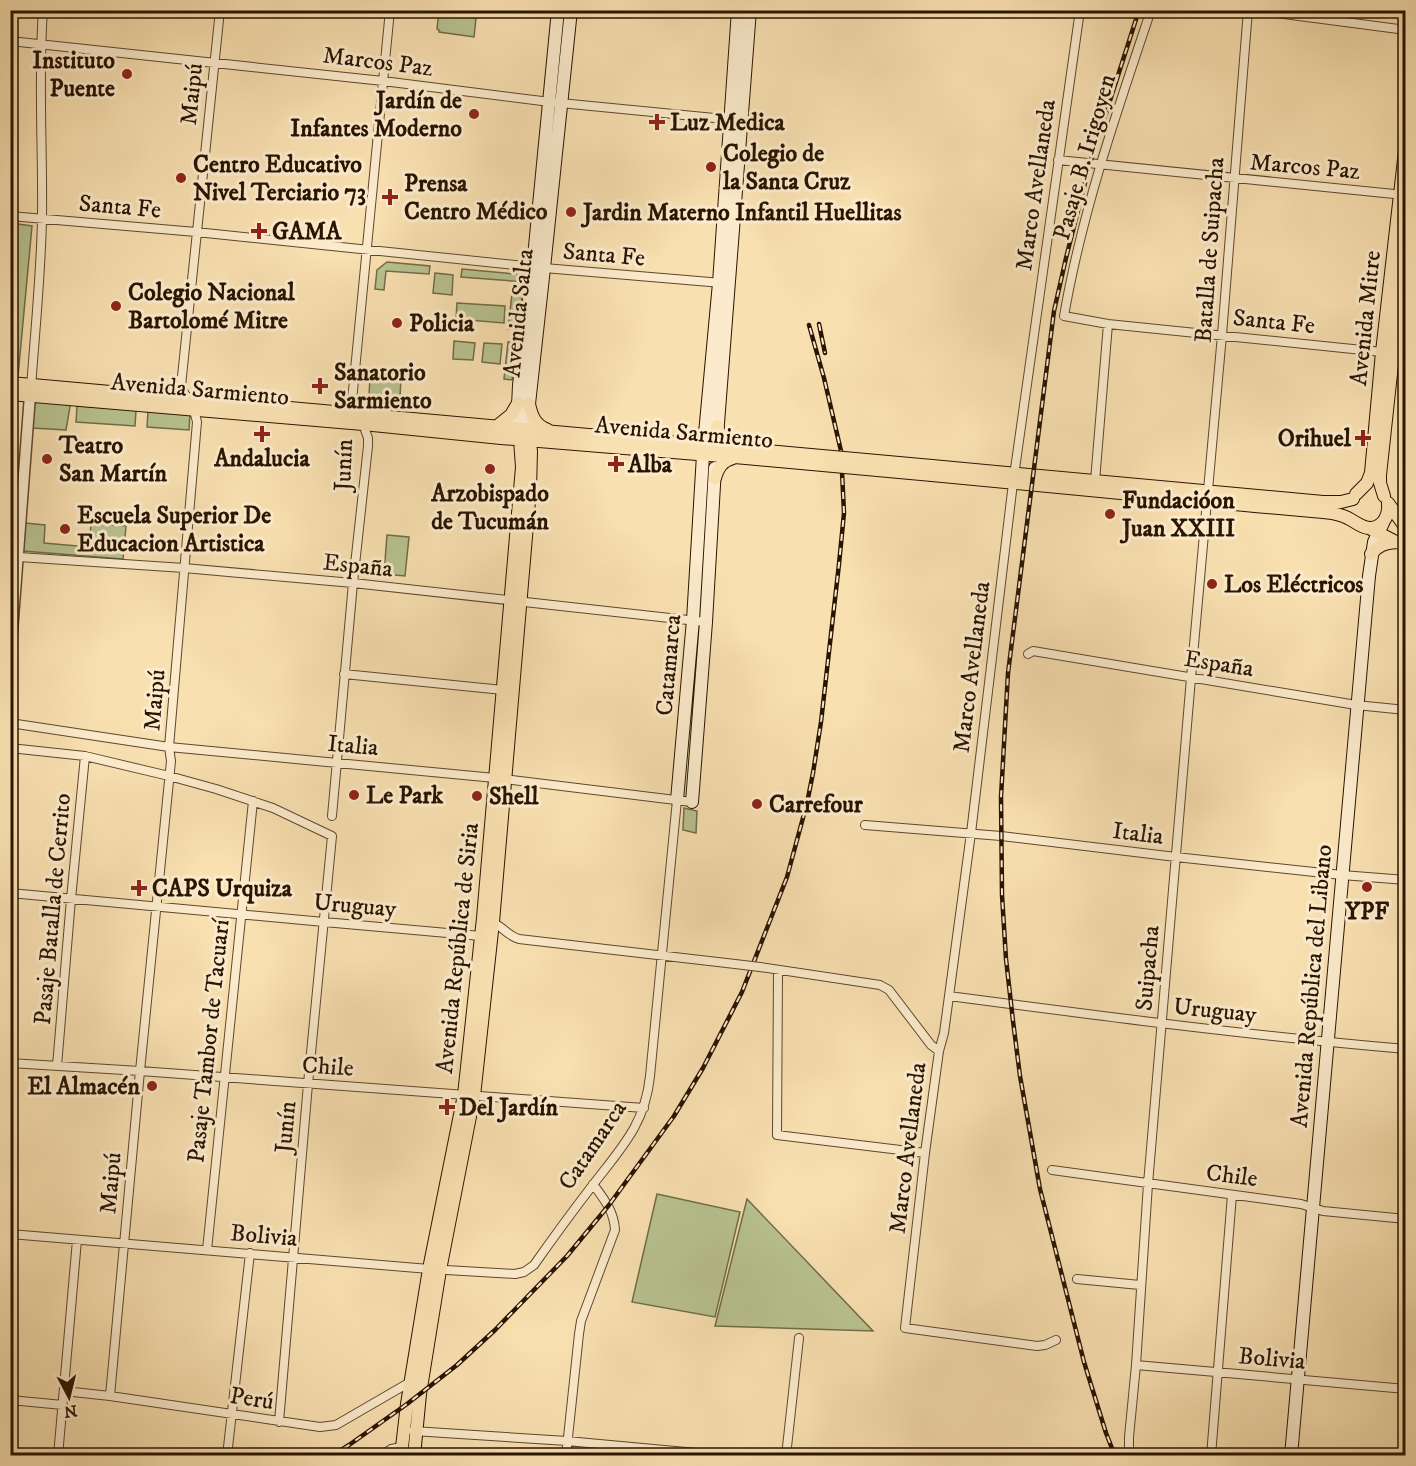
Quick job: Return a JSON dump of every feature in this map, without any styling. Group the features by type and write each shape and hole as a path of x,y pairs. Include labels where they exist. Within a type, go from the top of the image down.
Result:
{"main road":[{"name":"Avenida Salta","path":"524,434 523,404 555,102 558,10"},
{"name":"Avenida Salta","path":"555,102 571,10"},
{"name":"Catamarca","path":"736,120 738,10"},
{"name":"Catamarca","path":"692,802 700,621 696,559 710,451 736,120 750,10"},
{"name":"Avenida Mitre","path":"1386,500 1380,483 1380,475 1387,355 1406,142"},
{"name":"Avenida Mitre","path":"1354,496 1367,483 1371,473 1406,235"},
{"name":"Catamarca","path":"677,800 700,621 715,478 710,451 717,426 724,283"},
{"name":"Avenida Sarmiento","path":"10,383 31,390 194,409 363,424 524,434 1208,497 1331,502 1354,496"},
{"name":"Avenida Sarmiento","path":"10,394 31,390 185,398 354,413 499,433"},
{"path":"523,404 535,422 556,437 538,454 527,469 514,447 499,433 511,415 523,404"},
{"path":"717,426 722,440 742,453"},
{"name":"Avenida República de Siria","path":"402,1451 410,1432 434,1269 469,1095 527,469 524,434"},
{"path":"715,478 724,462 742,453"},
{"name":"Avenida Sarmiento","path":"1014,478 1095,481 1335,513 1353,520"},
{"path":"1401,543 1377,528 1363,527 1353,520 1350,510 1354,496 1368,489 1380,492 1406,528"},
{"path":"1377,528 1387,517 1389,511 1386,500"},
{"name":"Avenida República del Libano","path":"1291,1455 1356,705 1371,554 1377,528"},
{"path":"1371,554 1382,545 1401,543"},
{"name":"Avenida República de Siria","path":"500,779 503,690 515,601"},
{"name":"Avenida República de Siria","path":"469,1095 486,928"},
{"name":"Avenida República de Siria","path":"410,1432 414,1455"}],"street":[{"path":"10,658 14,575 19,557 38,300 42,219 41,44 43,10"},
{"name":"Maipú","path":"185,398 181,386 220,10"},
{"name":"Junín","path":"332,816 368,446 368,438 363,424 354,413 352,401 390,10"},
{"name":"Marco Avellaneda","path":"1056,1340 1037,1346 905,1328 925,1153 971,833 1014,478 1080,10"},
{"name":"Pasaje B. Irigoyen","path":"1064,316 1078,245 1100,164 1150,10"},
{"name":"Batalla de Suipacha","path":"1208,497 1248,10"},
{"path":"1254,10 1406,30"},
{"name":"Marcos Paz","path":"10,41 736,120"},
{"name":"Marcos Paz","path":"1058,160 1402,194"},
{"name":"Santa Fe","path":"10,216 724,283"},
{"name":"Santa Fe","path":"1064,316 1108,324 1387,355 1406,360"},
{"path":"1095,481 1108,324"},
{"path":"185,398 194,409"},
{"name":"Maipú","path":"110,1396 170,776 169,747 197,422 194,409"},
{"name":"Suipacha","path":"1131,1452 1129,1437 1148,1184 1208,497"},
{"name":"España","path":"19,557 353,583 700,621"},
{"name":"España","path":"1028,654 1033,651 1356,705 1406,710"},
{"path":"345,674 503,690"},
{"name":"Italia","path":"10,723 169,747 500,779 692,802"},
{"path":"10,748 85,756 170,776 253,801"},
{"name":"Pasaje Batalla de Cerrito","path":"57,1066 85,756"},
{"name":"Catamarca","path":"515,1274 524,1272 534,1265 636,1127 644,1108 649,1084 663,955 677,800"},
{"name":"Junín","path":"253,801 332,836 279,1422"},
{"name":"Pasaje Tambor de Tacuarí","path":"207,1250 253,801"},
{"name":"Italia","path":"865,825 971,833 1342,875 1406,880"},
{"name":"Uruguay","path":"10,893 324,922 486,928 519,939 778,970"},
{"path":"925,1153 777,1135 778,970 880,985 889,990 939,1051"},
{"name":"Uruguay","path":"949,996 1162,1024 1406,1049"},
{"name":"Chile","path":"10,1063 644,1108"},
{"name":"Chile","path":"1052,1170 1301,1204 1323,1211 1406,1219"},
{"path":"566,1455 581,1321 615,1230 615,1221 609,1205 593,1184"},
{"path":"1211,1455 1233,1196"},
{"name":"Bolivia","path":"10,1234 515,1274"},
{"path":"58,1455 77,1240"},
{"path":"227,1455 250,1253"},
{"path":"1077,1279 1140,1285"},
{"path":"786,1455 799,1338"},
{"name":"Bolivia","path":"1136,1365 1406,1389"},
{"name":"Perú","path":"64,1391 320,1427 336,1425 417,1380"},
{"path":"10,1400 63,1405"},
{"path":"410,1432 567,1441 729,1455"},
{"path":"618,1455 619,1446"},
{"path":"381,1455 391,1449 402,1451"}],"green space":[{"path":"439,11 476,18 474,37 439,32 437,29"},
{"path":"11,223 32,226 18,376 11,376"},
{"path":"387,262 430,266 429,274 386,271 384,290 375,289 377,270"},
{"path":"462,269 525,275 525,282 461,277"},
{"path":"435,273 453,275 452,295 433,293"},
{"path":"513,285 523,286 518,330 508,329"},
{"path":"457,303 505,306 504,323 456,319"},
{"path":"454,341 475,343 473,360 453,359"},
{"path":"508,342 516,343 512,380 504,379"},
{"path":"484,343 502,344 500,364 482,362"},
{"path":"370,376 401,378 400,398 369,396"},
{"path":"30,395 71,401 66,430 32,428"},
{"path":"77,406 136,410 135,426 76,422"},
{"path":"148,411 190,414 189,430 147,427"},
{"path":"25,523 45,525 44,543 89,547 91,524 126,526 123,559 23,551"},
{"path":"387,535 409,537 405,576 384,574"},
{"path":"684,808 697,811 696,833 683,830"},
{"path":"657,1194 740,1212 715,1317 632,1302"},
{"path":"747,1199 873,1331 715,1326"}],"railway":[{"path":"1115,1456 1084,1362 1040,1189 1020,1076 1006,959 1002,895 1001,797 1008,673 1054,311 1090,163 1139,10"},
{"path":"819,324 825,353"},
{"path":"332,1456 407,1404 457,1365 495,1330 567,1256 609,1205 674,1116 703,1068 742,992 787,877 807,803 821,722 839,564 844,513 841,451 809,325"}],"place":[{"name":"Instituto Puente","path":"127,74"},
{"name":"Jardín de Infantes Moderno","path":"474,114"},
{"name":"Luz Medica","path":"657,122"},
{"name":"Colegio de la Santa Cruz","path":"711,167"},
{"name":"Centro Educativo Nivel Terciario 73","path":"181,178"},
{"name":"Prensa Centro Médico","path":"390,197"},
{"name":"Jardin Materno Infantil Huellitas","path":"571,212"},
{"name":"GAMA","path":"259,231"},
{"name":"Colegio Nacional Bartolomé Mitre","path":"116,306"},
{"name":"Policia","path":"397,323"},
{"name":"Sanatorio Sarmiento","path":"320,386"},
{"name":"Andalucia","path":"262,434"},
{"name":"Orihuel","path":"1363,438"},
{"name":"Teatro San Martín","path":"47,459"},
{"name":"Alba","path":"616,464"},
{"name":"Arzobispado de Tucumán","path":"490,469"},
{"name":"Fundacióon Juan XXIII","path":"1110,514"},
{"name":"Escuela Superior De Educacion Artistica","path":"65,529"},
{"name":"Los Eléctricos","path":"1212,584"},
{"name":"Le Park","path":"354,795"},
{"name":"Shell","path":"477,796"},
{"name":"Carrefour","path":"757,804"},
{"name":"YPF","path":"1367,887"},
{"name":"CAPS Urquiza","path":"139,888"},
{"name":"El Almacén","path":"152,1086"},
{"name":"Del Jardín","path":"447,1107"}]}
